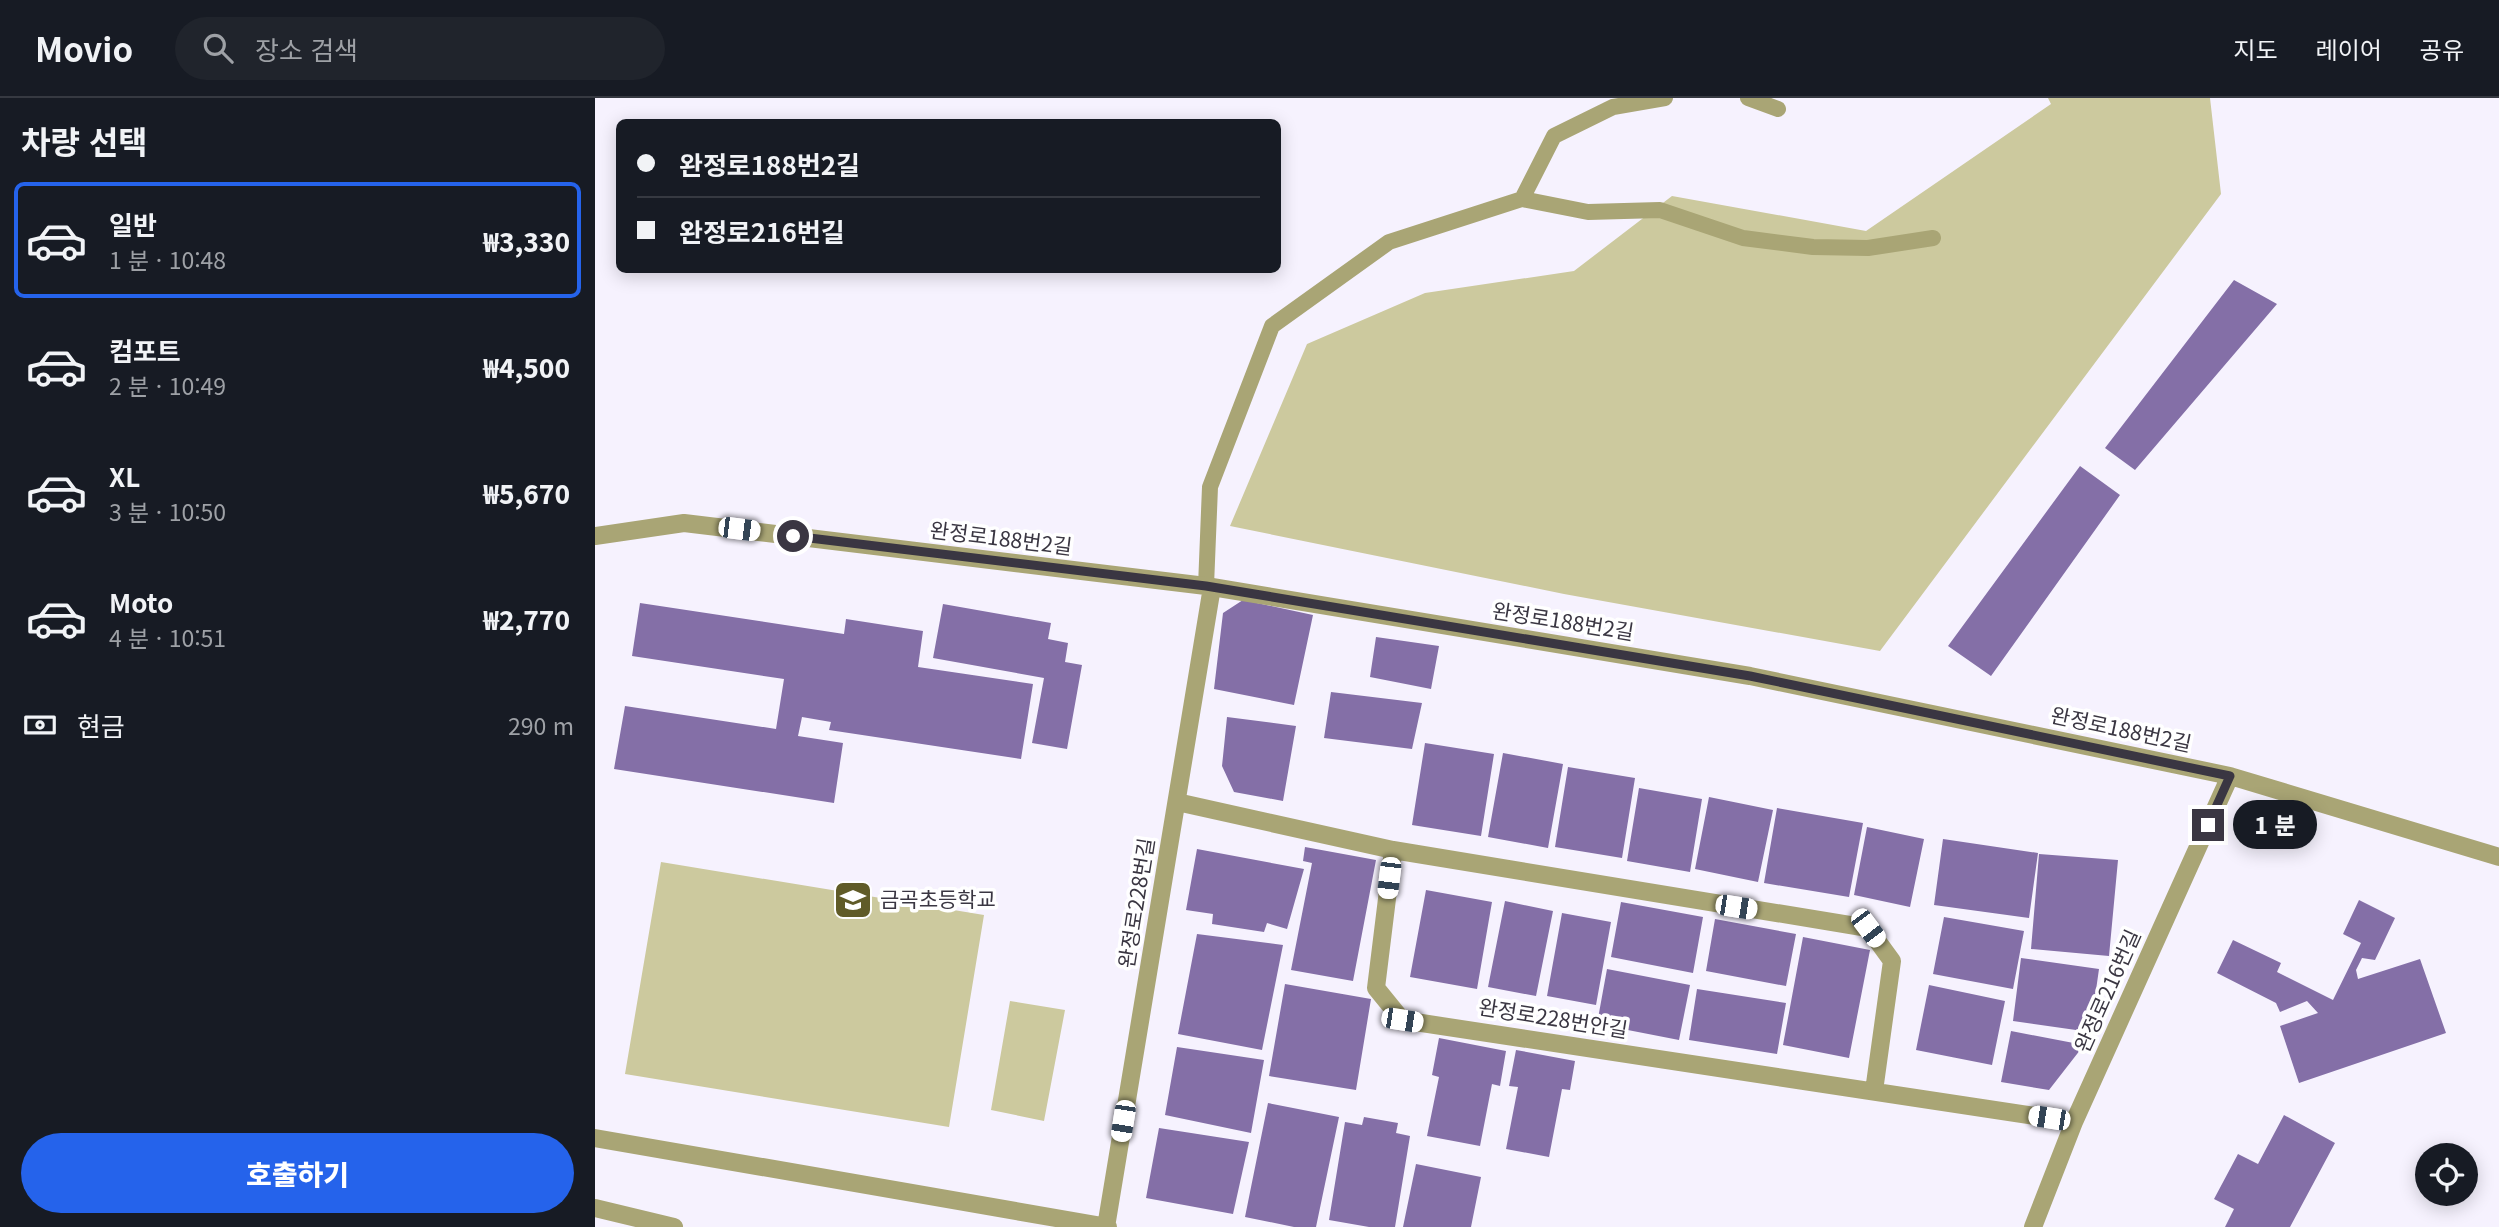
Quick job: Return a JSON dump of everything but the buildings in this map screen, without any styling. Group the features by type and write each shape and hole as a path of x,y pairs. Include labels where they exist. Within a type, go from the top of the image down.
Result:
{"street":[{"name":"완정로188번2길","path":"600,534 684,523 1209,587 1750,676 2230,776 2499,857"},
{"name":"완정로228번길","path":"1107,1227 1177,802 1209,587"},
{"name":"완정로216번길","path":"2033,1227 2074,1122 2230,776"},
{"path":"1177,802 1393,850 1868,928 1892,961 1874,1091"},
{"name":"완정로228번안길","path":"1393,850 1376,988 1402,1020 2074,1122"},
{"path":"595,1138 1107,1227"},
{"path":"595,1208 674,1227"}],"lane":[{"path":"1522,199 1554,136 1613,107 1665,98"},
{"path":"1748,98 1778,109"},
{"path":"1209,587 1210,487 1272,326 1389,243 1522,199 1588,212 1660,210 1743,238 1813,247 1868,248 1933,238"}],"shaded area":[{"path":"2048,98 2210,98 2221,194 1880,651 1564,594 1230,526 1307,344 1425,293 1574,271 1672,196 1866,231 2051,104"},
{"path":"661,862 984,915 949,1127 625,1074"},
{"path":"1010,1001 1065,1010 1044,1121 991,1110"}],"place":[{"name":"금곡초등학교","path":"853,900"}],"route":[{"path":"793,536 1206,586 1776,681 2230,776 2208,825"}]}
